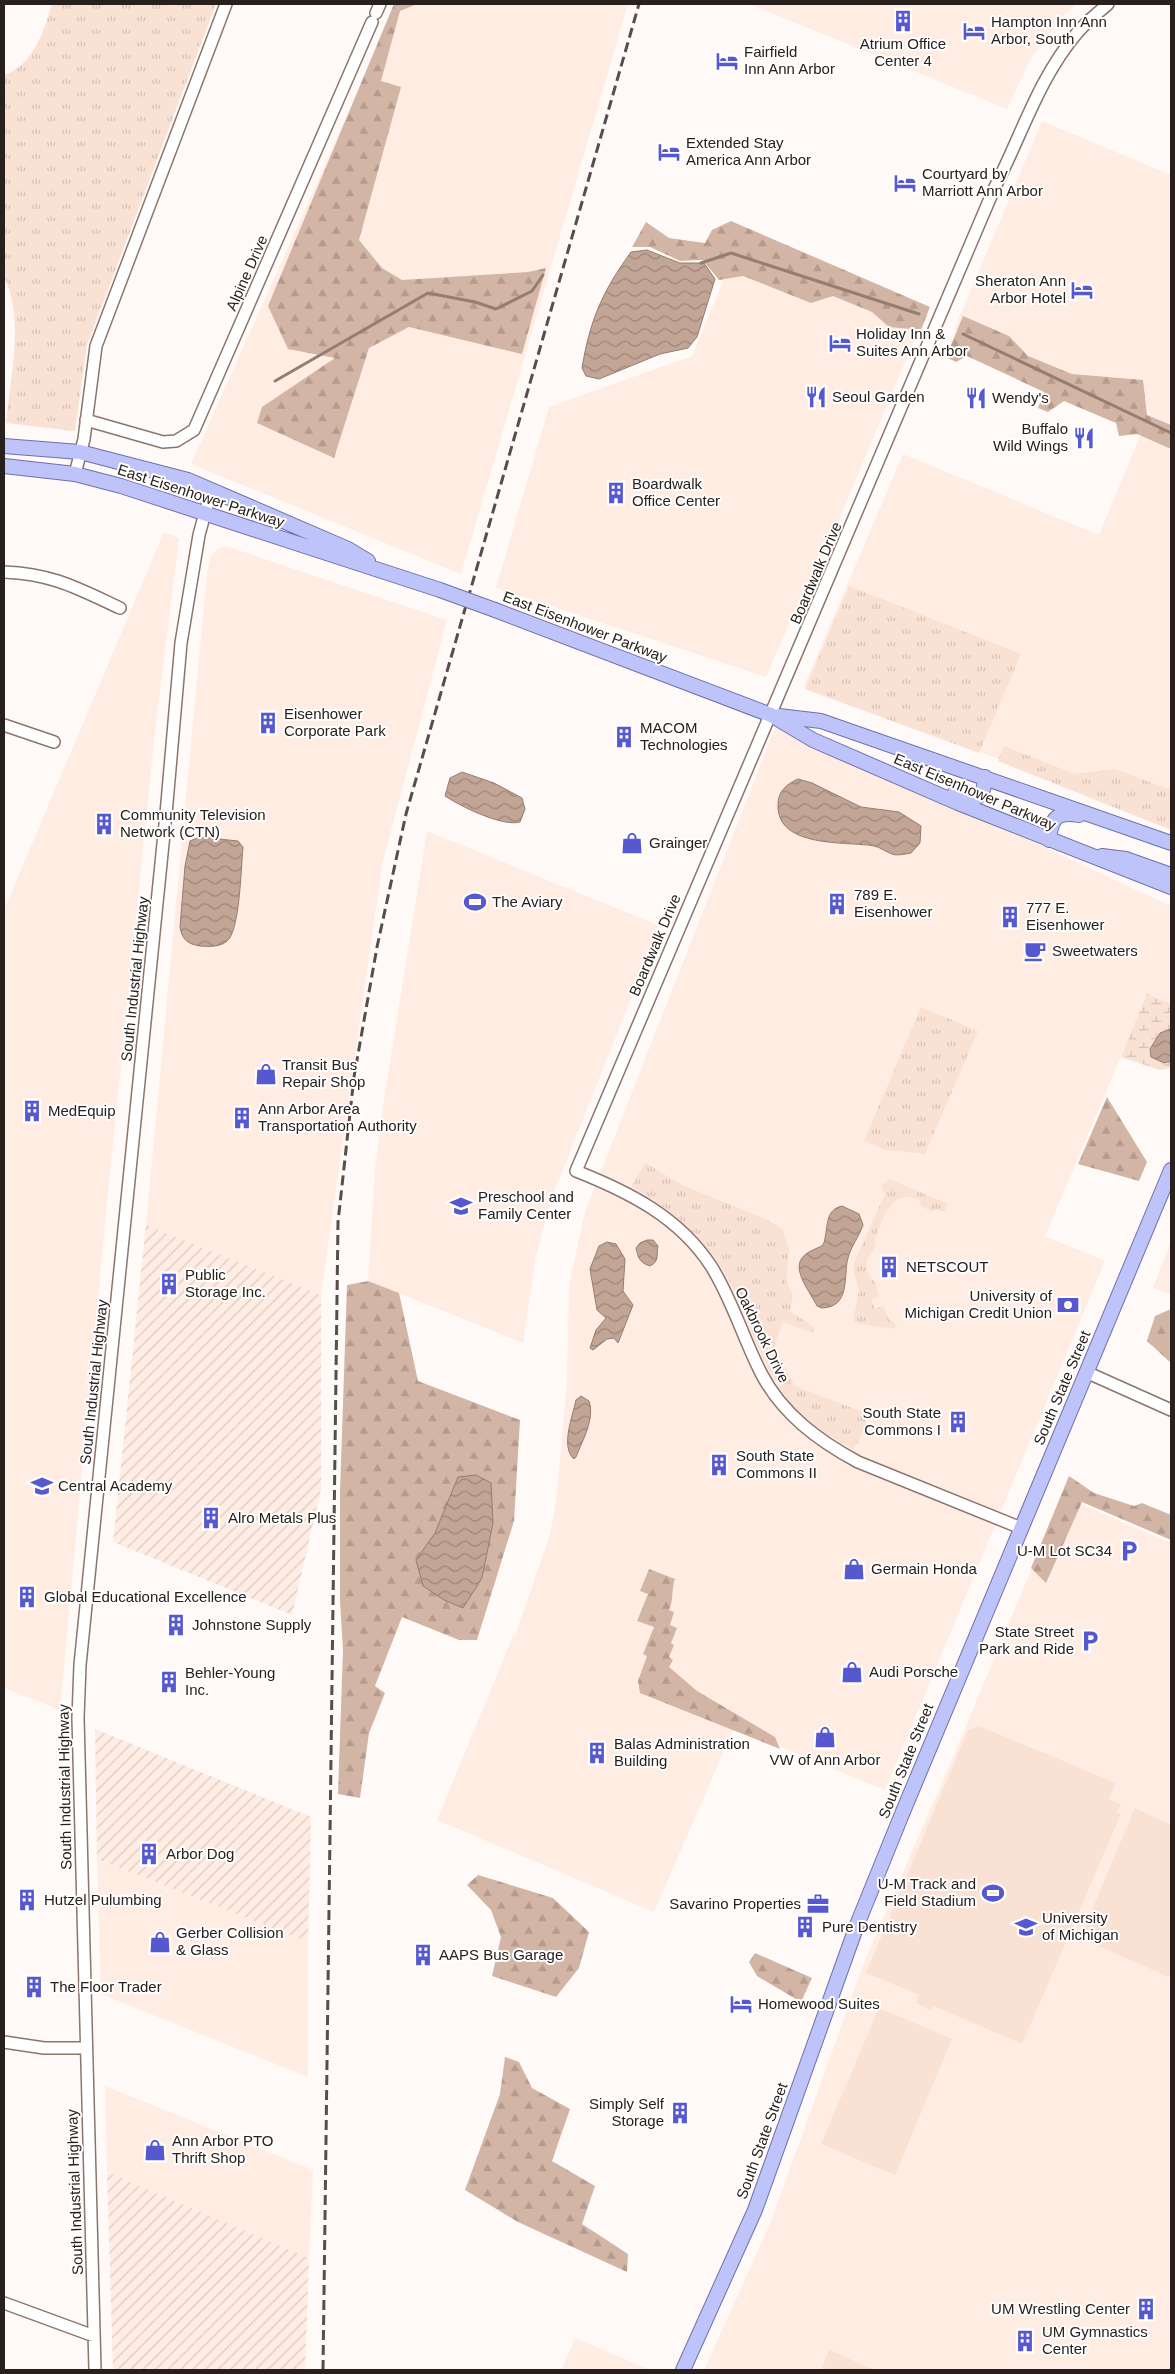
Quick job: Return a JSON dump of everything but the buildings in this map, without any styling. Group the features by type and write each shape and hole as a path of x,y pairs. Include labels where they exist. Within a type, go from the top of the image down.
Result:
{"main road":[{"name":"East Eisenhower Parkway","path":"4,446 80,452 188,480 348,550 386,571"},
{"name":"East Eisenhower Parkway","path":"4,466 75,474 205,513 440,590 771,715 813,740 899,778 1079,853 1171,887"},
{"name":"East Eisenhower Parkway","path":"771,715 821,721 1171,843"},
{"path":"899,778 919,778 969,799 979,796 985,777"},
{"path":"1049,840 1052,823 1057,817 1064,813 1078,814 1171,850"},
{"path":"1079,853 1126,858 1171,875"},
{"name":"South State Street","path":"683,2370 755,2210 857,1925 1171,1170"}],"street":[{"path":"75,474 86,420 96,346 226,4"},
{"name":"Boardwalk Drive","path":"576,1171 994,189 1043,84 1078,32 1108,4"},
{"name":"Alpine Drive","path":"86,420 163,442 184,438 194,430 376,13"},
{"name":"South Industrial Highway","path":"95,2370 85,2048 78,1718 80,1665 182,643 187,600 211,491"},
{"path":"4,572 31,573 57,579 120,608"},
{"path":"4,725 54,742"},
{"name":"Oakbrook Drive","path":"576,1171 641,1199 668,1218 693,1243 710,1265 724,1291 762,1375 779,1402 804,1427 832,1449 858,1462 1021,1528"},
{"path":"1086,1372 1171,1410"},
{"path":"4,2042 44,2048 85,2048"},
{"path":"4,2303 94,2336"}],"shaded area":[{"path":"397,4 628,4 461,574 191,464"},
{"path":"749,4 1076,4 1061,18 1030,60 1007,109"},
{"path":"1042,121 1171,175 1171,829 1009,763 804,686 903,454 1099,535 1150,412 954,330"},
{"path":"733,257 923,319 819,567 794,613 766,677 496,588 549,407 692,356"},
{"path":"164,532 179,538 155,731 106,1212 60,1710 4,1688 4,910"},
{"path":"226,546 447,620 382,865 321,1295 146,1225 207,573 211,556 217,549"},
{"path":"777,723 1171,906 1171,1004 1147,995 1045,1236 1105,1261 885,1790 734,1728 654,1912 437,1820 513,1636 515,1637 550,1534 556,1502 567,1382 569,1285 585,1212"},
{"path":"427,831 660,926 552,1197 536,1256 523,1343 368,1281 375,1169 382,1112"},
{"path":"146,1225 321,1295 321,1489 292,1615 113,1542"},
{"path":"1171,1241 1171,1295 1153,1288"},
{"name":"University of Michigan","path":"1062,1496 1171,1543 1171,2370 704,2370 770,2224 865,1960 951,1762"},
{"path":"95,1729 311,1817 308,1942 97,1859"},
{"path":"97,1859 308,1942 308,2077 101,1994"},
{"path":"105,2086 313,2170 309,2258 107,2172"},
{"path":"107,2172 309,2258 305,2370 113,2370"},
{"path":"575,2338 651,2370 561,2370"}],"green space":[{"path":"52,4 216,4 87,345 75,431 6,423 13,368 15,330 14,311 4,277 4,75 14,70 30,55 41,35"},
{"path":"394,4 417,4 400,11 381,81 401,87 359,240 382,268 402,280 528,272 546,268 522,354 409,327 369,348 334,458 257,423 262,407 335,358 288,349 268,306"},
{"path":"731,221 930,307 921,330 889,327 872,312 833,296 811,303 743,276 719,280 703,260 680,261 650,247 632,247 646,222 669,238 705,243 712,230"},
{"path":"963,316 1009,336 1028,356 1072,374 1143,380 1147,415 1171,425 1171,449 1137,434 1119,436 1116,423 1064,401 1048,412 1038,408 1044,392 967,356 956,362 946,357"},
{"path":"849,586 1021,654 979,753 805,689"},
{"path":"1004,746 1075,774 1115,769 1171,790 1171,830 998,761"},
{"path":"1147,994 1171,1004 1171,1068 1160,1070 1121,1057"},
{"path":"921,1007 978,1031 925,1154 886,1150 864,1141"},
{"path":"1107,1097 1147,1162 1139,1181 1078,1164"},
{"path":"645,1163 684,1186 766,1219 782,1229 789,1250 786,1282 793,1294 790,1311 815,1328 812,1333 783,1322 773,1348 795,1386 868,1414 859,1442 852,1449 805,1418 782,1391 765,1362 732,1286 713,1255 676,1217 631,1187"},
{"path":"889,1179 948,1204 944,1212 935,1209 933,1212 921,1206 919,1200 909,1197 901,1198 889,1208 874,1241 876,1245 867,1260 867,1269 870,1277 876,1284 879,1297 871,1300 875,1309 883,1306 889,1320 894,1322 897,1328 853,1322 859,1289 854,1274 854,1263 885,1194 881,1186"},
{"path":"368,1281 399,1293 418,1381 520,1420 514,1521 477,1640 459,1640 402,1617 375,1686 385,1693 369,1733 360,1798 338,1794 343,1650 340,1601 340,1492 347,1285"},
{"path":"1171,1309 1171,1363 1147,1341 1155,1316"},
{"path":"1069,1476 1094,1493 1134,1506 1142,1503 1171,1515 1171,1540 1082,1502 1046,1583 1031,1568"},
{"path":"649,1569 675,1579 669,1610 674,1612 670,1625 677,1628 671,1643 674,1645 669,1657 673,1660 669,1667 697,1691 775,1737 780,1749 640,1693 638,1681 647,1656 643,1654 654,1627 637,1621 648,1594 640,1591"},
{"name":"U-M Track and Field Stadium","path":"979,1726 1116,1783 1109,1799 1121,1804 1117,1812 1121,1814 1022,2044 933,2006 931,2010 916,2003 919,1995 866,1973 968,1730"},
{"path":"1135,1808 1171,1825 1171,1978 1080,1938"},
{"path":"478,1875 553,1898 589,1932 579,1968 556,1997 492,1976 501,1937 491,1910 467,1885"},
{"path":"755,1953 812,1978 801,2002 757,1976 749,1962"},
{"path":"879,2008 952,2039 895,2175 821,2144"},
{"path":"505,2057 519,2062 532,2088 570,2109 552,2161 595,2186 582,2224 628,2254 627,2272 518,2222 465,2190 500,2094"},
{"path":"829,2350 875,2370 821,2370"}],"water":[{"path":"647,250 680,263 704,263 715,279 697,337 688,348 660,354 599,379 586,376 582,368 585,351 593,321 605,294 631,252"},
{"path":"462,772 494,783 522,798 525,809 520,822 512,823 492,819 445,796 450,778"},
{"path":"798,779 812,783 861,807 899,812 921,826 920,843 911,853 896,855 874,846 815,840 800,836 788,829 780,819 778,804 778,799 784,788"},
{"path":"200,837 238,841 243,847 236,921 233,932 226,942 216,946 200,946 188,942 182,935 180,927 185,866 190,841"},
{"path":"1171,1029 1171,1061 1164,1063 1151,1057 1150,1049 1160,1033"},
{"path":"842,1206 859,1214 863,1225 848,1258 842,1296 838,1302 822,1308 817,1306 804,1282 799,1269 800,1263 807,1254 823,1245 829,1216 836,1208"},
{"path":"653,1240 658,1246 656,1260 650,1266 640,1260 636,1248 640,1243"},
{"path":"607,1242 616,1244 625,1259 623,1291 633,1305 618,1343 614,1338 607,1339 593,1350 590,1348 596,1330 606,1318 597,1310 590,1269 599,1246"},
{"path":"581,1396 589,1401 590,1415 585,1436 574,1459 570,1454 568,1439 576,1400"},
{"path":"476,1475 491,1483 493,1523 482,1578 463,1608 444,1600 423,1586 416,1560 435,1533 458,1477"}],"waterway":[{"path":"701,263 731,253 919,314"},
{"path":"275,381 428,293 475,302 496,309 532,291 543,275"},
{"path":"963,334 1171,433"}],"railway":[{"path":"323,2370 338,1222 354,1077 377,947 406,814 639,4"}],"place":[{"name":"Atrium Office Center 4","path":"903,21"},
{"name":"Hampton Inn Ann Arbor, South","path":"974,31"},
{"name":"Fairfield Inn Ann Arbor","path":"727,61"},
{"name":"Extended Stay America Ann Arbor","path":"669,152"},
{"name":"Courtyard by Marriott Ann Arbor","path":"905,183"},
{"name":"Sheraton Ann Arbor Hotel","path":"1082,290"},
{"name":"Holiday Inn & Suites Ann Arbor","path":"840,343"},
{"name":"Seoul Garden","path":"816,397"},
{"name":"Wendy's","path":"976,398"},
{"name":"Buffalo Wild Wings","path":"1084,438"},
{"name":"Boardwalk Office Center","path":"616,493"},
{"name":"Eisenhower Corporate Park","path":"268,723"},
{"name":"MACOM Technologies","path":"624,737"},
{"name":"Community Television Network (CTN)","path":"104,824"},
{"name":"Grainger","path":"632,843"},
{"name":"The Aviary","path":"475,902"},
{"name":"789 E. Eisenhower","path":"837,904"},
{"name":"777 E. Eisenhower","path":"1010,917"},
{"name":"Sweetwaters","path":"1035,951"},
{"name":"Transit Bus Repair Shop","path":"266,1074"},
{"name":"MedEquip","path":"32,1111"},
{"name":"Ann Arbor Area Transportation Authority","path":"242,1118"},
{"name":"Preschool and Family Center","path":"461,1206"},
{"name":"NETSCOUT","path":"889,1267"},
{"name":"Public Storage Inc.","path":"169,1284"},
{"name":"University of Michigan Credit Union","path":"1068,1305"},
{"name":"South State Commons I","path":"958,1422"},
{"name":"South State Commons II","path":"719,1465"},
{"name":"Central Academy","path":"42,1486"},
{"name":"Alro Metals Plus","path":"211,1518"},
{"name":"U-M Lot SC34","path":"1129,1551"},
{"name":"Germain Honda","path":"854,1569"},
{"name":"Global Educational Excellence","path":"27,1597"},
{"name":"Johnstone Supply","path":"176,1625"},
{"name":"State Street Park and Ride","path":"1090,1641"},
{"name":"Audi Porsche","path":"852,1672"},
{"name":"Behler-Young Inc.","path":"169,1682"},
{"name":"VW of Ann Arbor","path":"825,1737"},
{"name":"Balas Administration Building","path":"597,1753"},
{"name":"Arbor Dog","path":"149,1854"},
{"name":"U-M Track and Field Stadium","path":"993,1893"},
{"name":"Hutzel Pulumbing","path":"27,1900"},
{"name":"Savarino Properties","path":"818,1904"},
{"name":"Pure Dentistry","path":"805,1927"},
{"name":"University of Michigan","path":"1026,1927"},
{"name":"Gerber Collision & Glass","path":"160,1942"},
{"name":"AAPS Bus Garage","path":"423,1955"},
{"name":"The Floor Trader","path":"34,1987"},
{"name":"Homewood Suites","path":"741,2004"},
{"name":"Simply Self Storage","path":"680,2113"},
{"name":"Ann Arbor PTO Thrift Shop","path":"155,2150"},
{"name":"UM Wrestling Center","path":"1146,2309"},
{"name":"UM Gymnastics Center","path":"1025,2341"}]}
